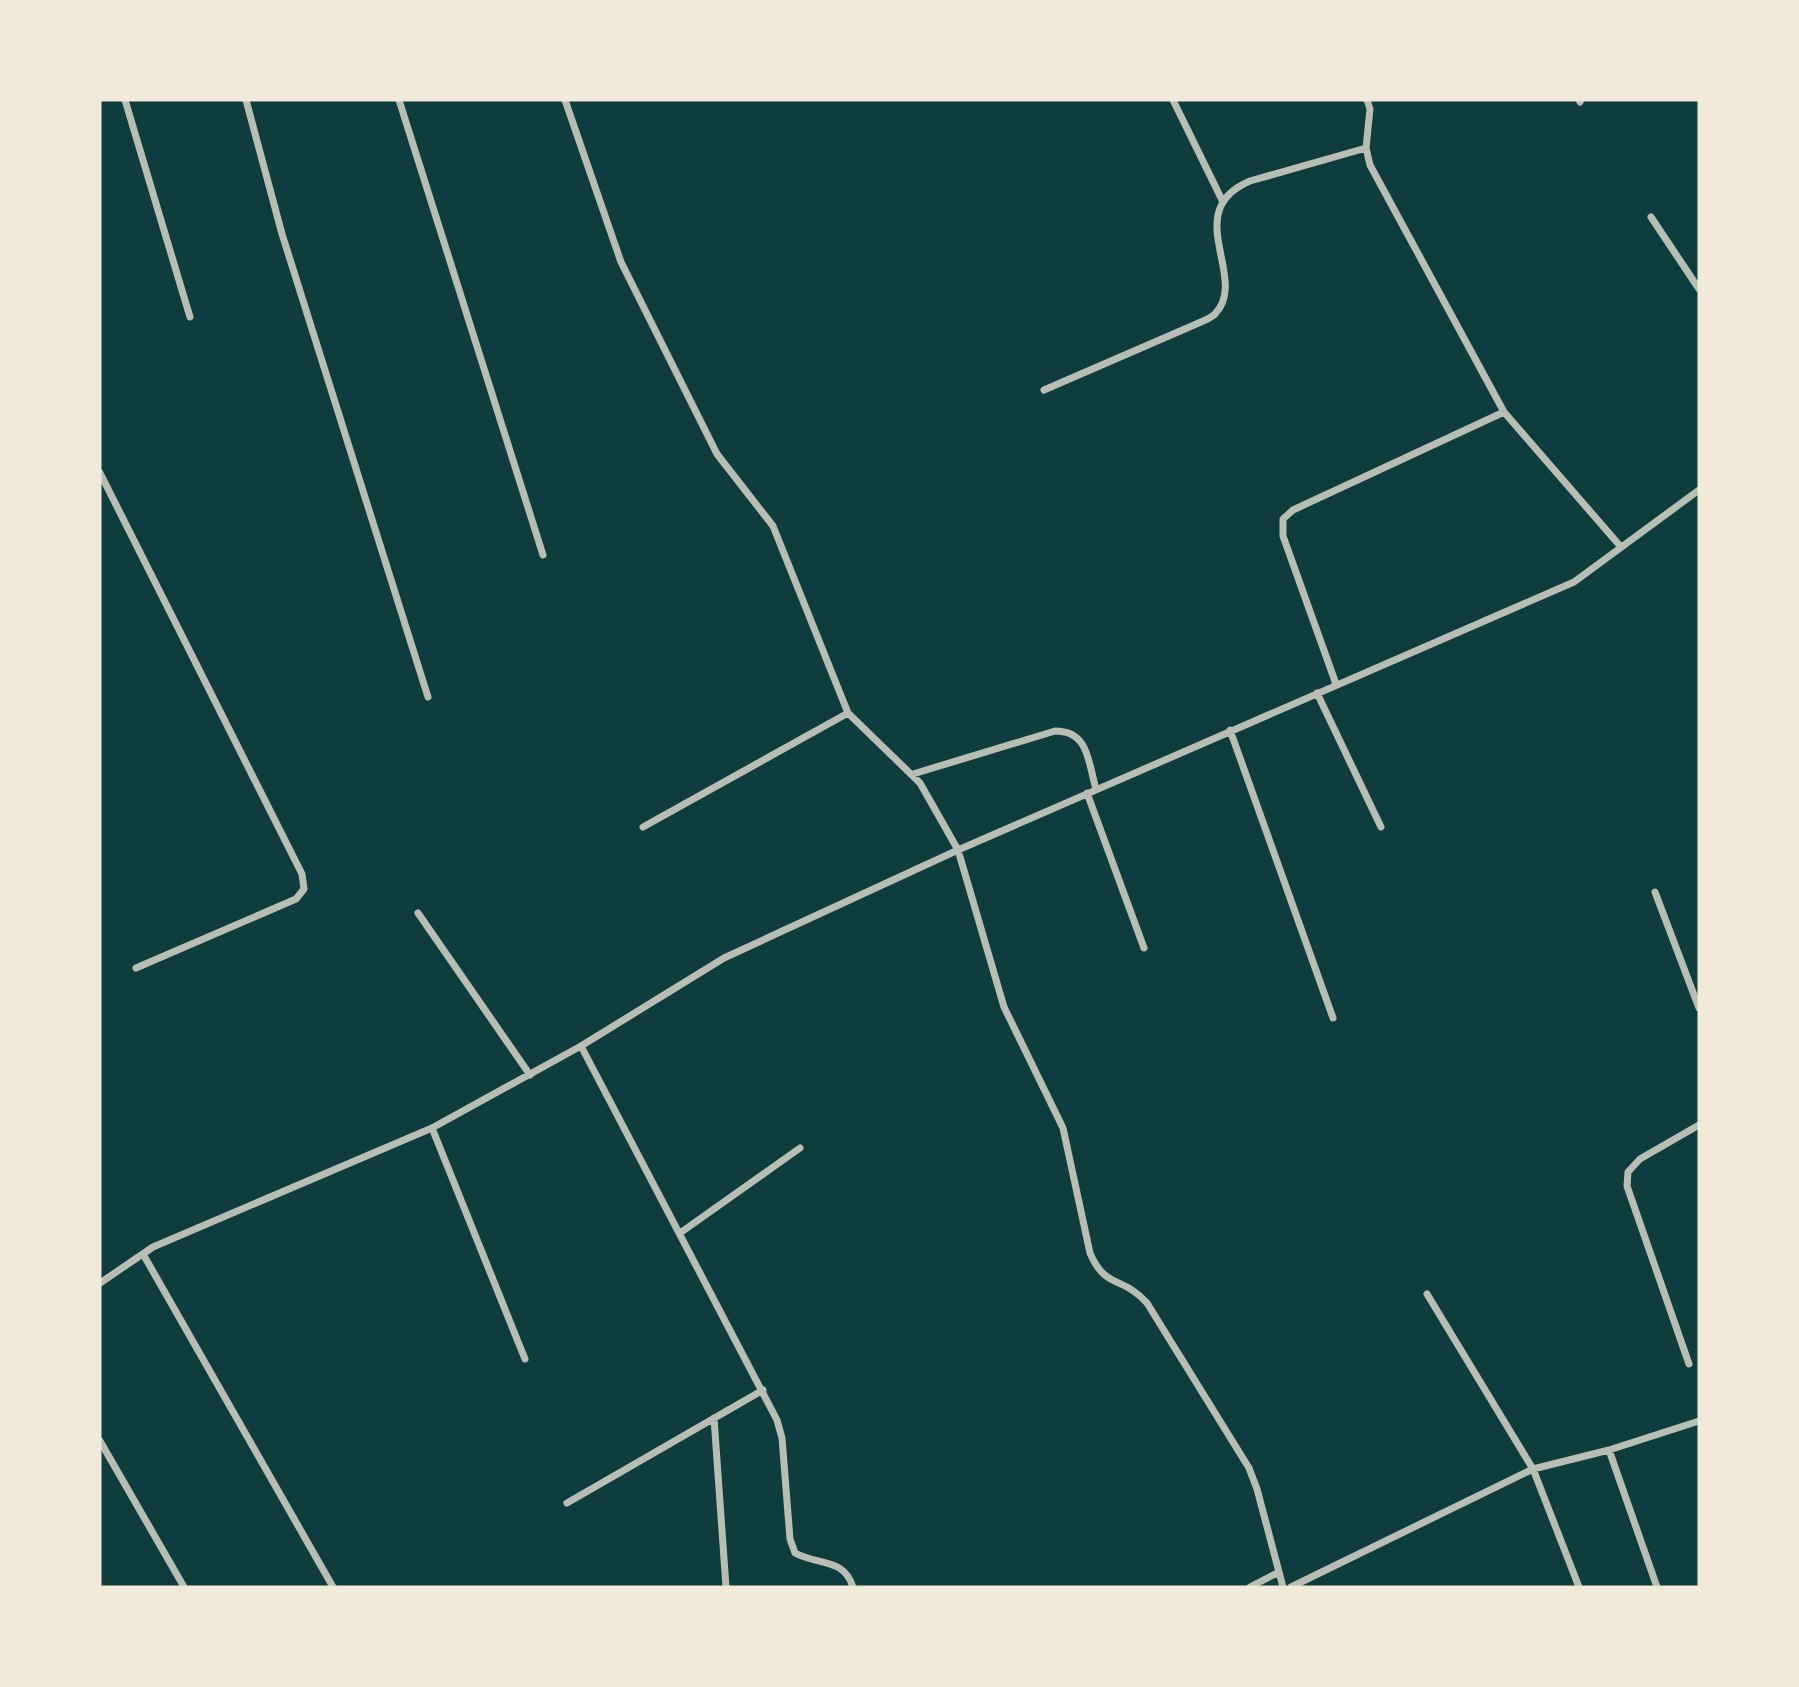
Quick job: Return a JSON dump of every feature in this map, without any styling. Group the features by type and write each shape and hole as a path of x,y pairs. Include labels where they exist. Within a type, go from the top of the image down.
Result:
{"street":[{"path":"125,100 190,317"},
{"path":"246,100 282,234 428,697"},
{"path":"399,100 543,555"},
{"path":"565,100 621,262 717,454 773,526 848,713 913,774 958,850 1004,1007 1063,1128 1090,1253 1096,1268 1107,1279 1123,1283 1137,1291 1147,1303 1239,1448 1257,1489 1283,1587"},
{"path":"1173,100 1223,202"},
{"path":"1367,100 1370,109 1366,148 1370,165 1504,412 1621,547"},
{"path":"1044,390 1200,323 1215,314 1225,286 1216,218 1234,187 1366,148"},
{"path":"1651,217 1699,289"},
{"path":"1336,684 1283,536 1283,519 1293,510 1504,412"},
{"path":"100,473 302,874 304,889 296,899 136,968"},
{"path":"100,1283 143,1254 432,1128 581,1046 724,958 958,850 1574,582 1699,490"},
{"path":"1317,692 1381,827"},
{"path":"643,827 848,713"},
{"path":"1230,730 1333,1018"},
{"path":"913,774 1055,731 1065,731 1073,733 1081,741 1096,789"},
{"path":"1087,793 1144,948"},
{"path":"1656,892 1699,1008"},
{"path":"418,913 530,1075"},
{"path":"581,1046 777,1420 782,1438 790,1539 795,1553 809,1560 844,1569 853,1587"},
{"path":"1689,1364 1627,1185 1628,1172 1640,1159 1699,1125"},
{"path":"432,1128 524,1359"},
{"path":"680,1233 800,1148"},
{"path":"143,1254 333,1587"},
{"path":"1427,1294 1532,1469 1579,1587"},
{"path":"567,1503 763,1390"},
{"path":"714,1418 726,1587"},
{"path":"1291,1587 1532,1469 1609,1450 1699,1421"},
{"path":"100,1441 184,1587"},
{"path":"1609,1450 1657,1587"},
{"path":"1250,1587 1279,1572"}]}
